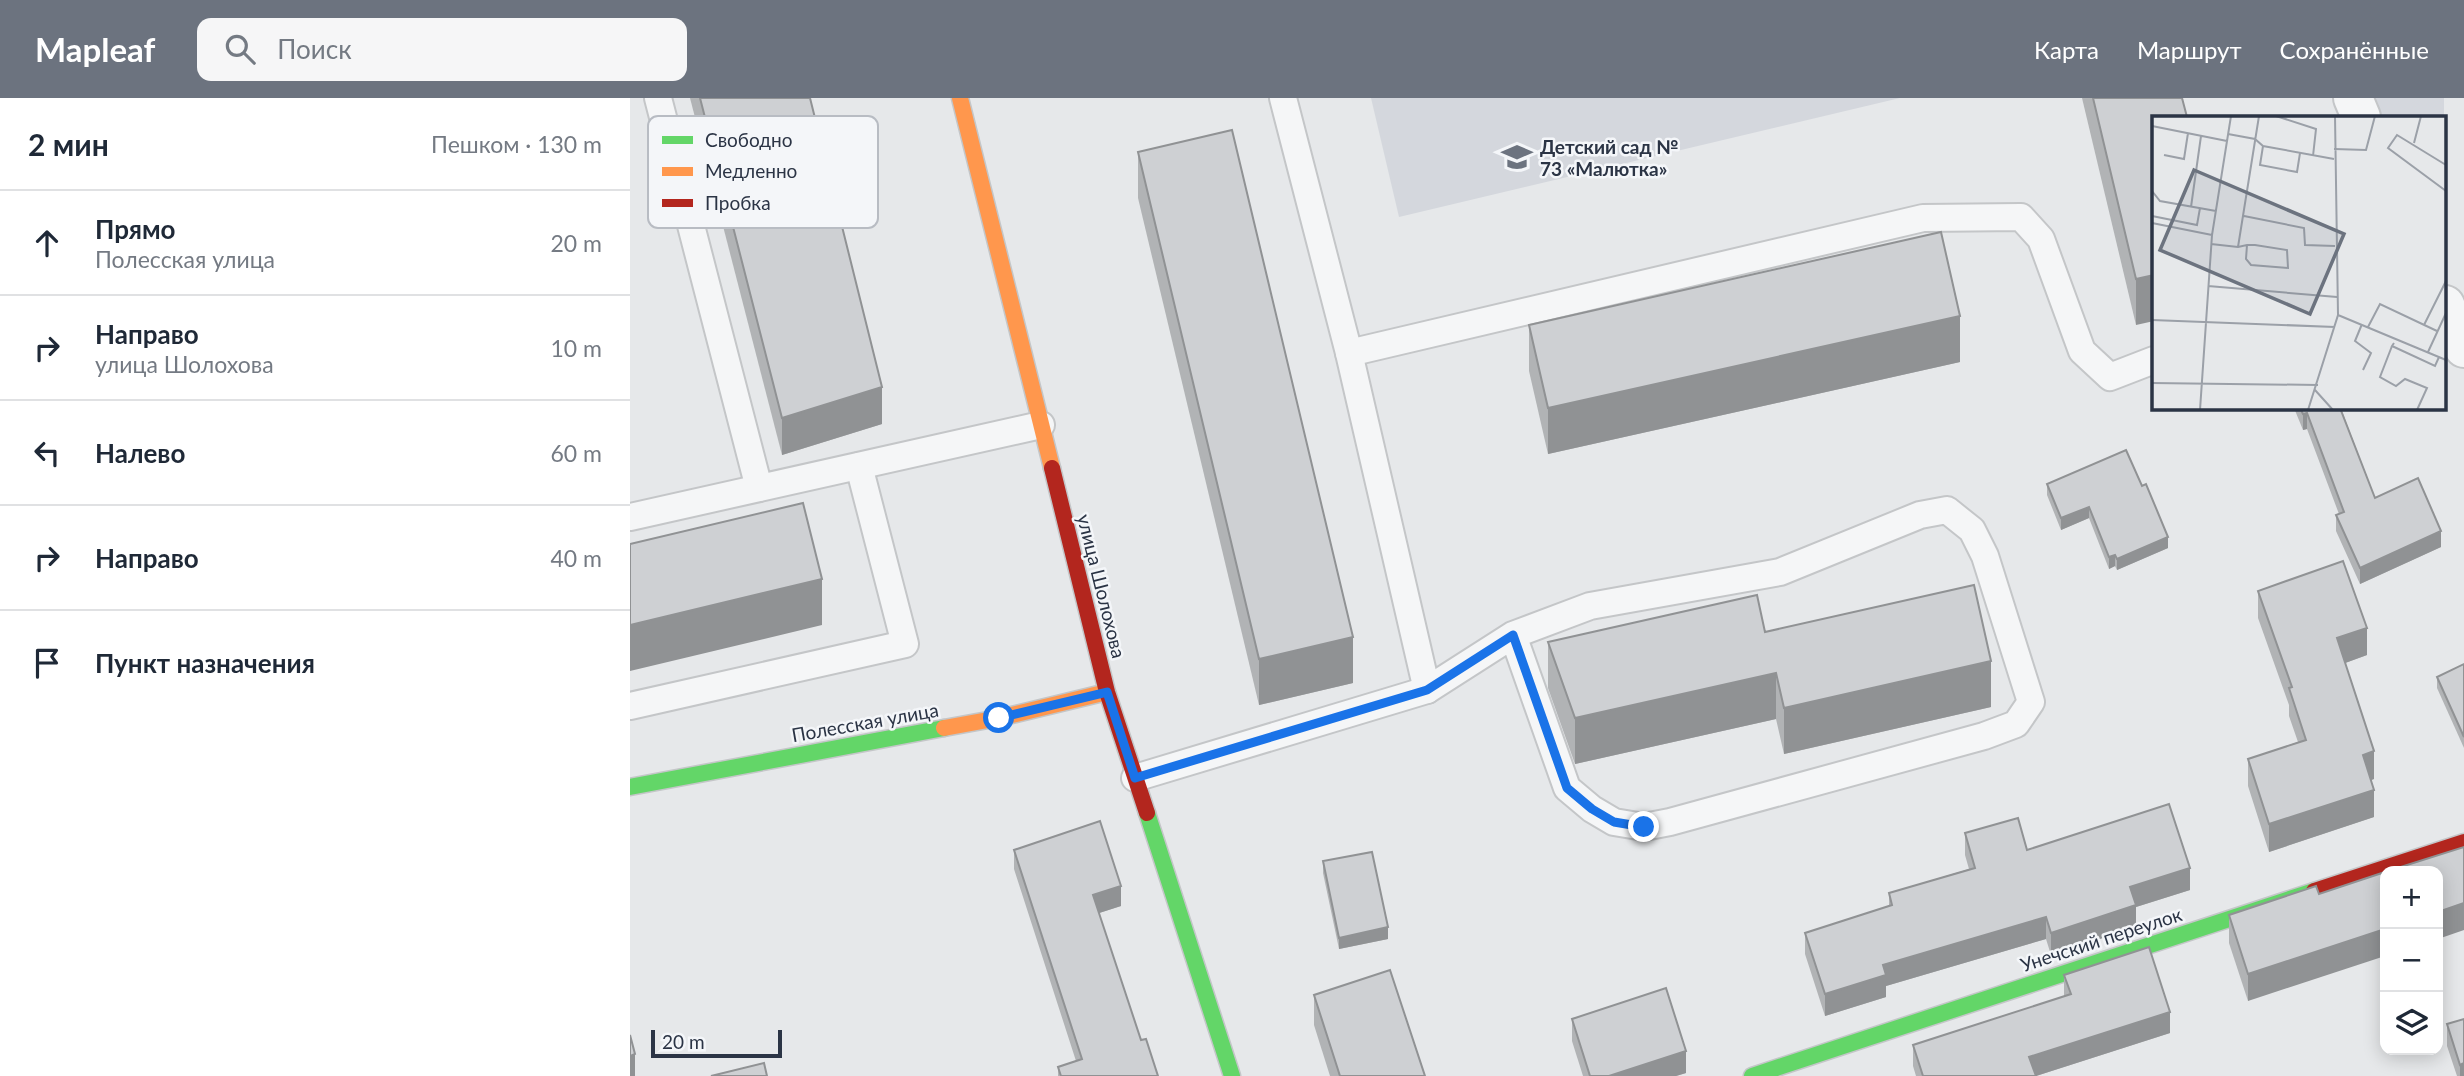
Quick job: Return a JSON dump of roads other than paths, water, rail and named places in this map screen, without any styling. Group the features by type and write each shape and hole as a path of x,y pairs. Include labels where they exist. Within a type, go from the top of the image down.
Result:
{"street":[{"name":"улица Шолохова","path":"960,98 1107,692 1232,1076"},
{"path":"2353,98 2361,116"},
{"path":"2446,307 2464,348"},
{"name":"Полесская улица","path":"630,786 999,718 1107,692"},
{"name":"Унечский переулок","path":"1752,1076 2464,842"}],"lane":[{"path":"658,98 663,116"},
{"path":"1283,98 1349,353 1427,690"},
{"path":"1349,353 1923,218 2021,217 2041,239 2082,351 2110,377 2152,361"},
{"path":"692,228 759,488"},
{"path":"630,517 1041,425"},
{"path":"630,706 905,644 859,466"},
{"path":"1135,778 1427,690 1513,635 1590,606 1780,572 1920,515 1947,510 1972,530 1985,556 2031,702 2016,724 1984,736 1644,827 1614,822 1592,809 1567,788 1513,635"}],"place":[{"name":"Детский сад № 73 «Малютка»","path":"1517,157"}]}
